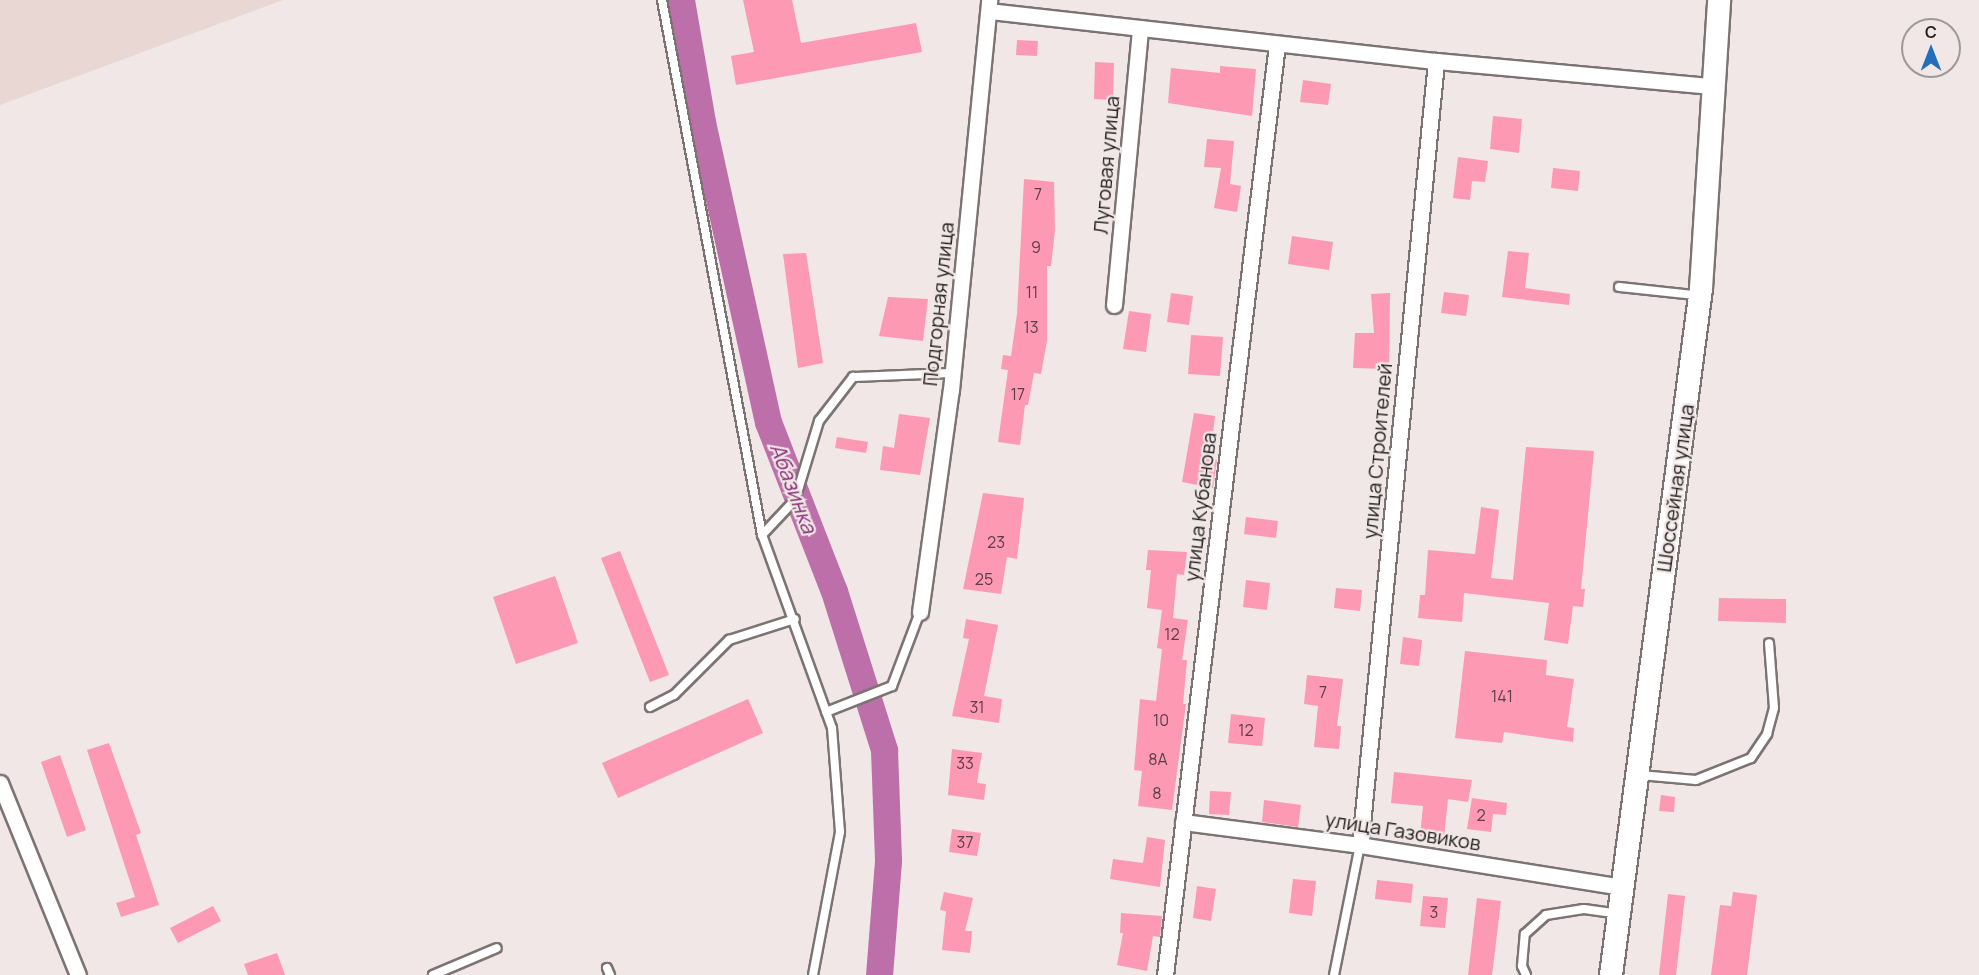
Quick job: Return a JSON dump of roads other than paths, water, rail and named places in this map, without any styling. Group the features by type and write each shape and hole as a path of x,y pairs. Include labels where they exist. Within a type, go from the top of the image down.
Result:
{"main road":[{"name":"Шоссейная улица","path":"1611,975 1618,887 1694,295 1710,86 1713,0"},
{"name":"Шоссейная улица","path":"1606,975 1612,913 1636,775 1701,289 1719,0"}],"street":[{"path":"989,5 1140,28 1277,44 1710,86"},
{"name":"Подгорная улица","path":"920,612 952,373 989,5"},
{"name":"Луговая улица","path":"1114,305 1140,28"},
{"name":"улица Кубанова","path":"1165,975 1277,44"},
{"name":"улица Строителей","path":"1360,845 1436,61"},
{"path":"0,783 78,975"},
{"name":"улица Газовиков","path":"1184,822 1360,845 1618,887"}],"lane":[{"path":"662,0 762,535 795,619 832,728 840,832 813,975"},
{"path":"1619,287 1694,295"},
{"path":"762,535 795,500 819,421 853,377 952,373"},
{"path":"826,712 892,686 920,612"},
{"path":"650,707 674,695 729,640 795,619"},
{"path":"1636,775 1696,780 1751,758 1767,734 1774,708 1769,643"},
{"path":"1334,975 1360,845"},
{"path":"1526,975 1522,966 1525,934 1546,915 1584,909 1612,913"},
{"path":"433,975 497,948"}],"waterway":[{"name":"Абазинка","path":"681,0 702,122 768,422 834,591 884,750 888,861 879,975"}]}
